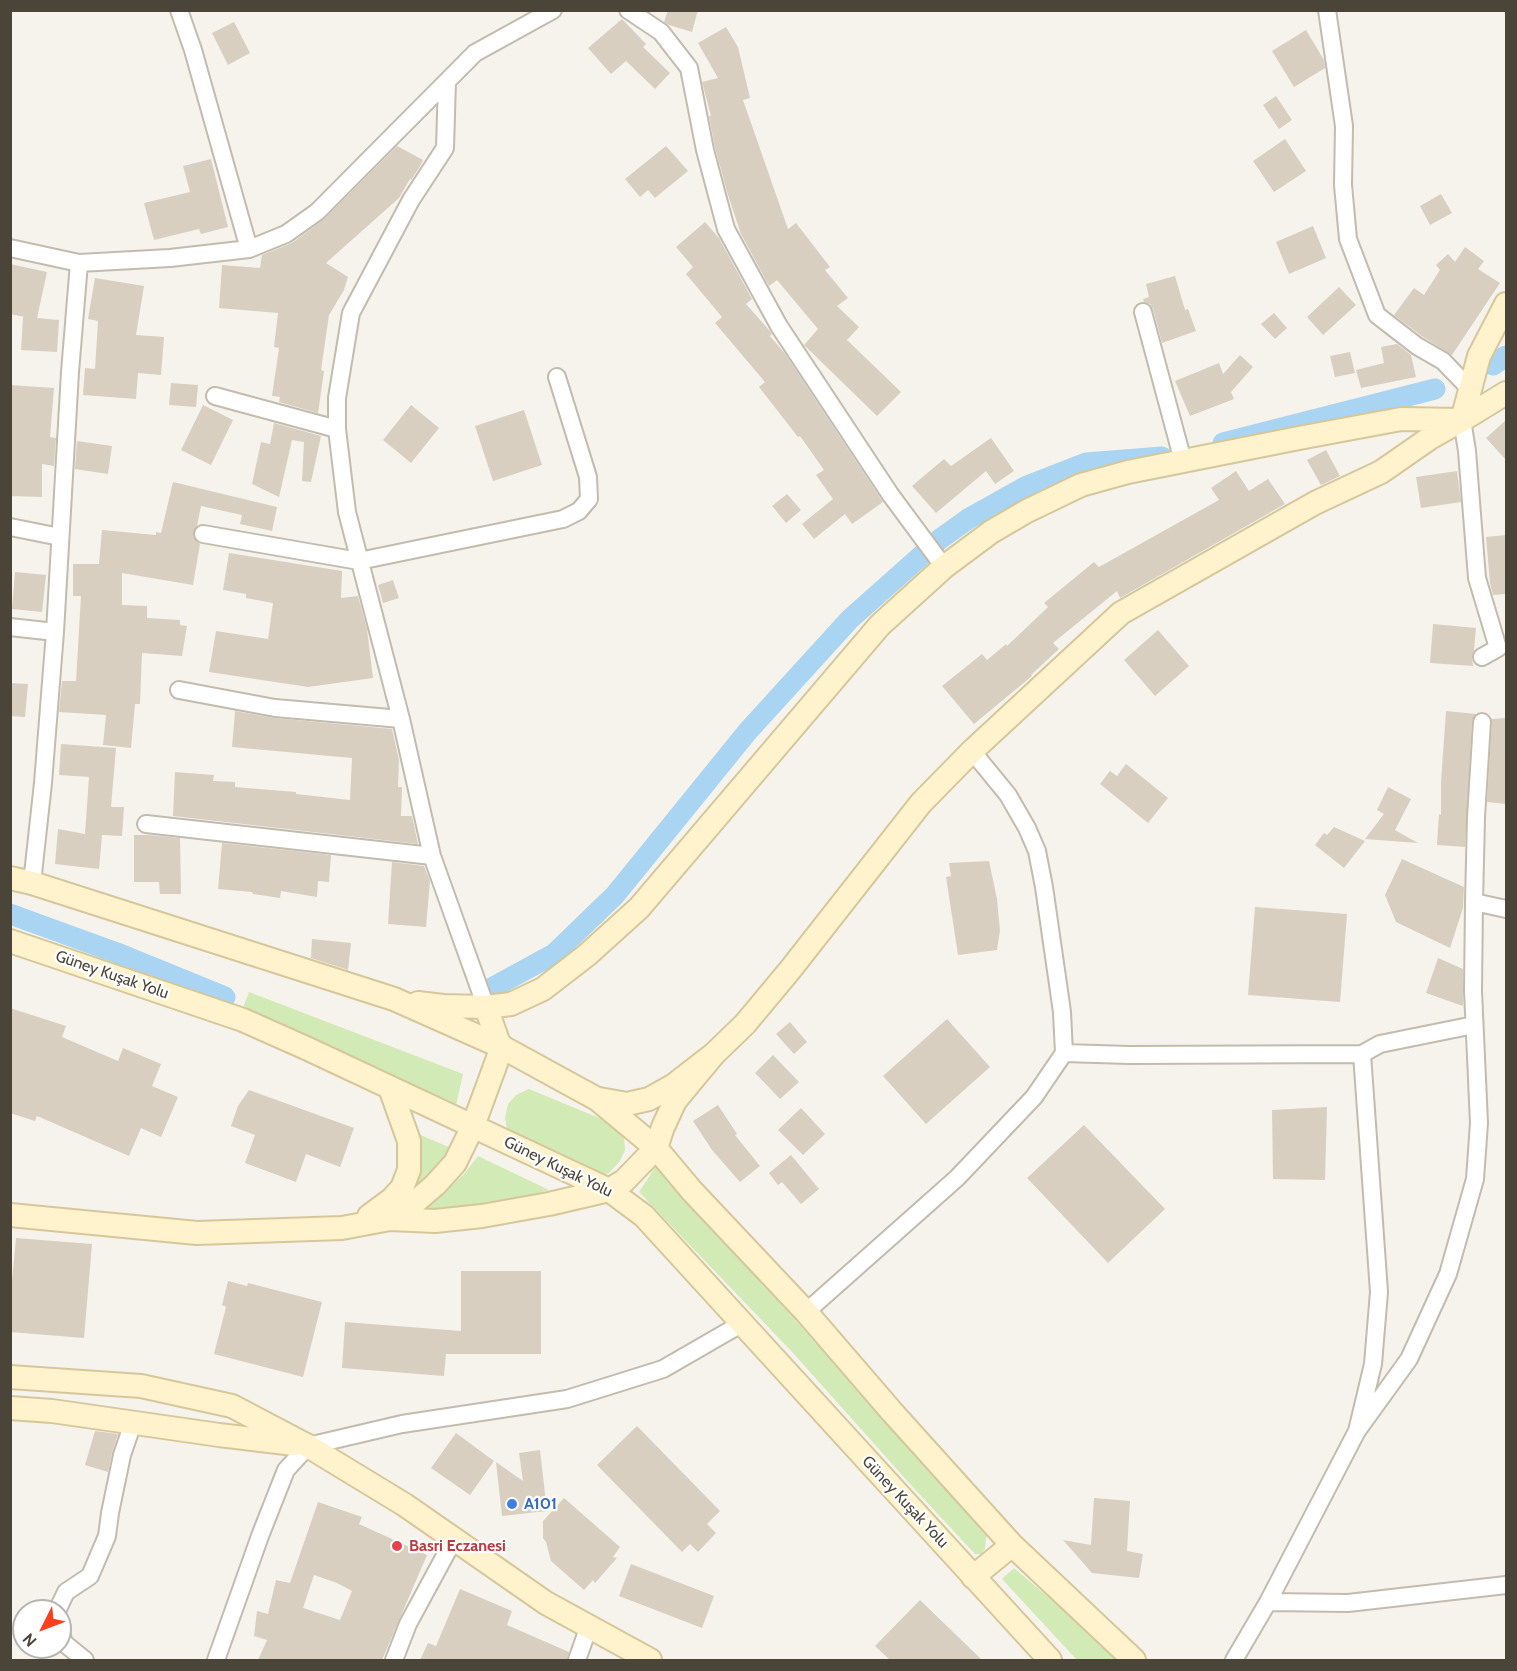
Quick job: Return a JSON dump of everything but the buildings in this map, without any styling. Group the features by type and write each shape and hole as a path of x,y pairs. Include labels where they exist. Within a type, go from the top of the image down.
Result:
{"main road":[{"path":"1462,420 1479,356 1506,304"},
{"path":"10,1215 197,1233 342,1228 390,1219 435,1221 482,1216 609,1190 635,1171 656,1148 675,1101 714,1054 745,1024 790,970 921,803 972,751 1121,613 1314,503 1382,472 1430,438 1506,393"},
{"path":"394,999 443,1006 486,1007 511,1004 543,989 587,955 639,908 880,625 942,563 1026,511 1081,485 1128,472 1401,419 1462,420"},
{"path":"21,880 394,999 502,1047 597,1099 656,1148 692,1191 806,1312 1012,1545 1134,1660"},
{"name":"Güney Kuşak Yolu","path":"10,941 243,1020 609,1190 644,1216 1050,1660"},
{"path":"486,1007 502,1047"},
{"path":"390,1219 435,1185 455,1163 473,1126 502,1047"},
{"path":"597,1099 627,1104 649,1099 674,1085 714,1054"},
{"path":"342,1228 369,1216 392,1199 402,1188 409,1170 409,1141 390,1088"},
{"path":"10,1377 141,1386 232,1406 308,1446 405,1505 546,1603 650,1660"},
{"path":"10,1408 52,1411 219,1436 308,1446"},
{"path":"973,1577 1012,1545"}],"street":[{"path":"179,10 193,50 249,249"},
{"path":"10,248 79,263 170,258 249,249 286,234 317,212 475,53 552,10"},
{"path":"628,10 662,32 689,68 705,150 726,229 779,326 890,494 942,563"},
{"path":"1327,10 1344,126 1343,185 1348,239 1377,315 1416,346 1443,362 1470,389"},
{"path":"447,81 446,148 411,200 351,313 337,398 337,429 347,513 401,719 432,856 486,1007"},
{"path":"21,880 43,783 79,263"},
{"path":"1143,312 1183,461"},
{"path":"203,534 359,561 563,519 579,511 589,499 588,477 557,377"},
{"path":"215,396 337,429"},
{"path":"1462,420 1469,473 1477,578 1498,648 1482,657"},
{"path":"10,527 60,537"},
{"path":"10,627 55,632"},
{"path":"179,690 274,708 401,719"},
{"path":"1234,1660 1268,1602 1358,1431 1409,1359 1448,1274 1475,1179 1479,1123 1473,991 1474,902 1482,722"},
{"path":"806,1312 957,1178 1034,1097 1064,1053 1062,1012 1037,851 1008,795 972,751"},
{"path":"146,824 432,856"},
{"path":"1474,902 1506,909"},
{"path":"1064,1053 1129,1055 1362,1053 1380,1044 1474,1025"},
{"path":"1358,1431 1373,1364 1379,1292 1362,1053"},
{"path":"216,1660 286,1470 308,1446 402,1424 567,1399 663,1369 741,1324"},
{"path":"63,1599 66,1592 90,1576 107,1536 122,1455 133,1423"},
{"path":"394,1660 408,1624 454,1539"},
{"path":"1268,1602 1348,1603 1506,1585"},
{"path":"577,1660 589,1626"},
{"path":"72,1649 85,1660"}],"green space":[{"path":"249,992 463,1074 455,1110 239,1018"},
{"path":"529,1089 616,1125 624,1138 625,1150 620,1161 609,1173 599,1177 508,1134 505,1118 508,1104 516,1095"},
{"path":"418,1134 451,1148 445,1158 415,1190 411,1186"},
{"path":"478,1156 549,1190 508,1202 403,1218 424,1207 447,1190"},
{"path":"656,1166 987,1532 985,1549 981,1554 975,1554 794,1354 639,1192"},
{"path":"1014,1568 1122,1660 1077,1660 1002,1579"}],"waterway":[{"path":"1493,365 1506,356"},
{"path":"1223,443 1435,389"},
{"path":"490,989 554,954 615,895 748,731 850,619 940,539 968,519 1027,486 1086,463 1162,457"},
{"path":"10,914 117,953 225,997"}],"place":[{"name":"A101","path":"512,1504"},
{"name":"Basri Eczanesi","path":"397,1546"}]}
